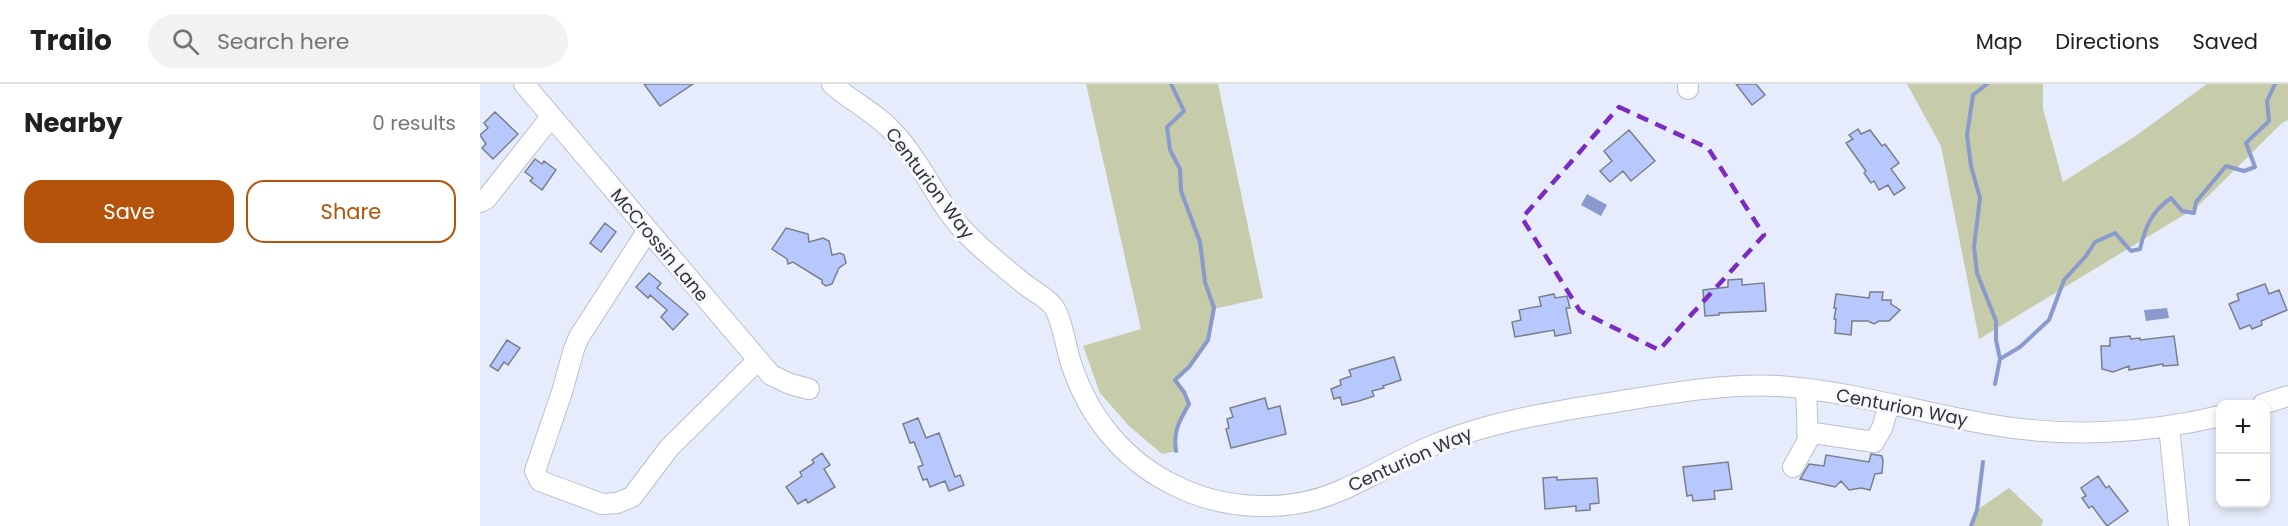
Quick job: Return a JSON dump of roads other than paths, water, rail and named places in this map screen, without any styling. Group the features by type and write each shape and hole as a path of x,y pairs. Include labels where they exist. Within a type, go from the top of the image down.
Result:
{"street":[{"name":"McCrossin Lane","path":"524,84 771,375 790,384 809,389"},
{"name":"Centurion Way","path":"832,84 894,132 909,150 944,208 963,230 985,252 1054,307 1075,376 1095,417 1108,434 1150,472 1177,487 1201,496 1246,505 1293,504 1339,492 1443,441 1479,428 1522,417 1711,389 1775,386 1806,389 1990,425 2070,433 2169,426 2216,417"},
{"path":"480,202 486,199 551,117"},
{"path":"648,230 573,349 562,392 535,471 540,481 602,504 616,503 632,497 669,448 758,360"},
{"path":"1793,467 1808,440 1806,389"},
{"path":"2270,402 2288,396"},
{"path":"1807,432 1874,442 1882,428 1889,405"},
{"path":"2169,426 2179,526"}],"water":[{"path":"1587,194 1607,205 1601,216 1581,205"},
{"path":"2167,308 2169,318 2146,321 2144,310"}],"waterway":[{"path":"1171,84 1184,111 1167,127 1170,150 1180,169 1181,191 1200,242 1205,282 1214,308 1208,340 1189,367 1175,380 1189,404 1178,427 1175,438 1176,451"},
{"path":"1987,84 1973,95 1967,135 1971,166 1980,198 1974,247 1977,273 1996,321 1996,340 2000,359 1995,384"},
{"path":"2000,359 2020,347 2049,320 2064,280 2086,256 2095,242 2115,233 2131,251 2140,249 2150,220 2171,198 2182,211 2194,213 2196,202 2226,166 2244,171 2255,167 2246,143 2269,121 2267,101 2275,84"},
{"path":"1971,526 1977,510 1983,462"}]}
